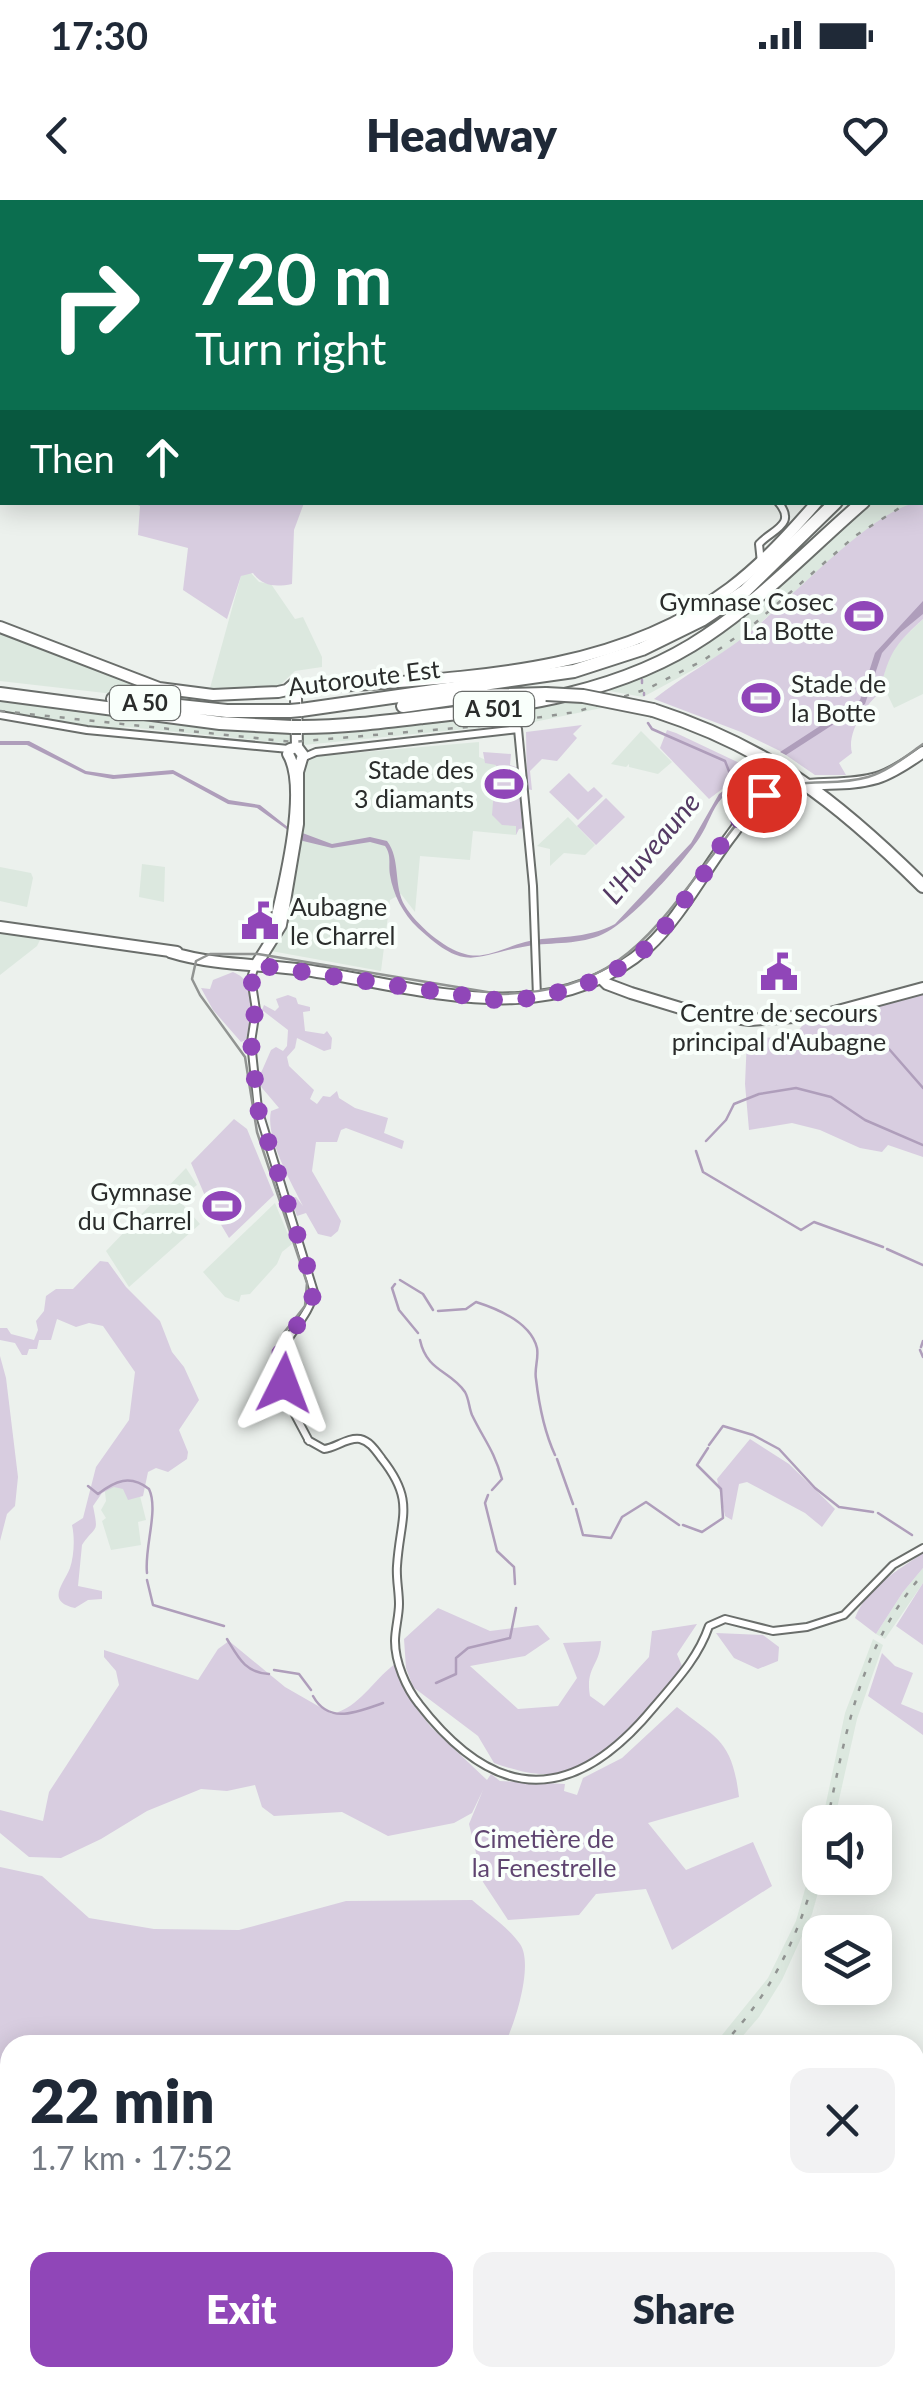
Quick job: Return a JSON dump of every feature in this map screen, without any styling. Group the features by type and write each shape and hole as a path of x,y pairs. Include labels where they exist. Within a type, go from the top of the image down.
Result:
{"highway":[{"name":"A 501","path":"721,609 763,576 833,505"},
{"name":"A 501","path":"648,666 690,642 753,596 843,505"},
{"path":"648,666 691,646 757,599 859,505"},
{"path":"721,609 770,566 818,506"},
{"name":"Autoroute Est","path":"0,694 220,722 574,671 642,648 721,609"},
{"name":"Autoroute Est","path":"0,686 184,707 296,710 334,727 538,702 597,687 648,666"},
{"name":"A 50","path":"369,702 490,688 619,695 733,732 811,781 876,830 923,876"},
{"name":"A 50","path":"296,710 552,691"},
{"name":"A 50","path":"811,781 923,886"}],"main road":[{"path":"0,627 172,691 223,695 296,710 473,674 536,668 582,658 681,618 728,589 764,560 818,506"},
{"path":"257,963 281,926 294,842 296,710"},
{"path":"0,926 495,1000 537,998 601,978 652,944 760,802 811,781 872,779 923,752"},
{"path":"601,978 631,994 700,1014 750,1020 823,1015 923,988"}],"street":[{"path":"764,560 758,549 762,539 784,525 786,514 780,505"},
{"path":"0,715 87,730 276,748 296,754 518,729 537,998"},
{"path":"257,963 251,978 256,1003 251,1042 258,1109 314,1288 310,1308 284,1345 277,1366 280,1382 308,1440 324,1449 362,1440 373,1447 397,1478 405,1513 397,1569 397,1660 416,1701 476,1759 515,1778 548,1780 572,1776 594,1764 637,1726 700,1649 709,1626 722,1619 773,1631 807,1627 844,1615 893,1565 923,1548"}],"shaded area":[{"path":"865,505 913,505 846,546 747,635 715,658 643,697 604,690 675,659"},
{"path":"250,572 259,582 271,584 295,619 303,617 322,657 322,667 295,671 278,687 210,688 241,576"},
{"path":"923,601 923,614 882,653 865,704 786,755 780,752 860,700 875,653"},
{"path":"923,619 923,694 894,708 882,683 888,658"},
{"path":"0,632 139,685 140,697 0,681"},
{"path":"578,700 616,705 534,722 304,745 127,727 113,729 0,713 0,701 292,734 530,710"},
{"path":"641,731 672,762 658,774 629,764 611,764"},
{"path":"0,741 29,741 86,771 114,775 173,770 229,800 260,805 289,828 332,844 370,837 387,841 394,856 401,898 410,913 440,941 472,955 525,942 593,933 615,924 691,843 719,794 759,765 766,769 722,798 681,861 641,905 614,927 585,940 471,958 435,942 408,916 394,889 385,846 370,842 332,848 303,841 257,808 228,804 173,774 113,779 85,774 27,745 0,745"},
{"path":"479,742 479,757 497,765 517,826 516,835 473,831 470,860 420,856 415,912 401,894 390,900 381,971 271,951 283,930 299,851 305,798 303,772 307,762 318,756"},
{"path":"568,817 595,845 585,855 564,853 550,866 550,849 537,846"},
{"path":"142,864 165,867 164,902 139,897"},
{"path":"0,867 31,873 27,907 0,901"},
{"path":"0,931 41,938 37,946 0,975"},
{"path":"186,1168 197,1185 178,1199 200,1224 129,1287 106,1251"},
{"path":"275,1203 292,1244 250,1294 241,1295 239,1302 225,1297 203,1272"},
{"path":"137,1484 146,1520 138,1522 141,1545 111,1550 102,1521 106,1518 101,1510 105,1492 109,1485"},
{"path":"923,1568 923,1583 885,1639 876,1634 903,1592"},
{"path":"873,1639 883,1645 857,1719 838,1805 826,1805 845,1713"},
{"path":"803,1895 817,1895 812,1915 802,1915 802,1936 759,2017 744,2035 722,2035 768,1978 796,1921"}],"green space":[{"path":"303,505 294,530 292,584 270,585 253,573 241,576 227,619 183,590 188,548 138,535 140,506"},
{"path":"923,505 923,619 896,647 882,683 885,689 855,726 852,753 839,763 846,775 815,775 780,751 741,732 654,699 744,637 855,538 902,507"},
{"path":"582,725 573,734 577,738 557,761 542,759 530,771 532,790 527,789 526,732"},
{"path":"667,730 750,768 709,799 660,748"},
{"path":"483,752 511,754 510,765 519,768 525,828 516,835 516,826 502,825 492,815 496,765 485,763"},
{"path":"569,773 588,792 594,787 603,796 578,820 549,792"},
{"path":"606,798 625,817 596,845 577,826"},
{"path":"233,972 247,984 252,1002 246,1040 241,1042 213,1010 201,988 210,989 213,980"},
{"path":"923,993 923,1157 888,1145 882,1152 860,1148 820,1130 792,1123 749,1130 747,1038 793,1037 806,1021"},
{"path":"288,995 296,998 298,1004 310,1007 310,1011 303,1012 305,1031 327,1031 332,1038 331,1049 324,1051 297,1038 287,1057 289,1066 314,1090 310,1099 317,1104 323,1096 330,1097 337,1091 339,1098 355,1108 388,1118 384,1133 404,1141 402,1149 346,1128 341,1130 337,1142 316,1142 312,1171 341,1221 331,1237 318,1234 306,1213 297,1216 291,1198 296,1197 303,1206 280,1159 270,1122 271,1111 279,1108 257,1082 271,1050 276,1047 283,1051 287,1046 288,1030 262,1010 264,1005 275,1011 279,1007 276,999"},
{"path":"234,1119 247,1129 274,1195 229,1238 191,1163"},
{"path":"100,1261 108,1262 126,1287 160,1321 199,1400 179,1430 187,1459 168,1472 156,1468 148,1472 143,1496 128,1500 123,1489 114,1487 102,1493 93,1506 96,1526 82,1545 78,1586 102,1591 102,1599 88,1600 75,1608 59,1596 72,1558 72,1525 83,1518 96,1467 129,1420 135,1372 103,1326 89,1323 76,1327 57,1319 51,1340 39,1340 37,1349 29,1349 27,1355 22,1355 15,1343 0,1340 0,1328 34,1340 36,1321 44,1311 46,1296 56,1289 73,1289"},
{"path":"0,1356 18,1477 15,1506 7,1514 0,1541"},
{"path":"750,1439 789,1464 835,1509 822,1527 805,1513 747,1482 739,1484 732,1520 725,1516 717,1479"},
{"path":"923,1553 923,1568 876,1634 855,1618 875,1589"},
{"path":"923,1583 923,1645 896,1626"},
{"path":"438,1608 490,1631 538,1625 550,1639 525,1656 470,1666 518,1709 558,1706 577,1678 563,1643 601,1641 589,1686 590,1696 604,1706 649,1657 652,1631 697,1624 677,1654 682,1666 624,1733 588,1761 568,1770 542,1774 494,1763 478,1736 413,1687 406,1668 404,1639"},
{"path":"716,1633 763,1635 779,1647 778,1661 758,1669 734,1658"},
{"name":"Cimetière de la Fenestrelle","path":"229,1641 285,1687 332,1714 358,1700 395,1664 413,1704 431,1727 487,1780 491,1774 500,1781 565,1784 564,1791 577,1795 583,1778 622,1758 677,1707 721,1743 732,1764 739,1797 648,1823 686,1870 753,1842 772,1886 672,1950 646,1889 596,1894 579,1915 508,1920 483,1882 469,1824 483,1790 472,1813 454,1823 388,1836 342,1812 274,1816 262,1807 255,1785 227,1791 201,1789 147,1811 61,1858 29,1857 0,1833 0,1810 43,1821 49,1792 119,1685 104,1650 198,1680 218,1649"},
{"path":"882,1653 895,1666 913,1673 901,1704 923,1713 923,1735 868,1696"},
{"path":"0,1867 42,1876 89,1918 154,1929 239,1930 346,1901 472,1900 503,1926 524,1953 524,1979 508,2035 0,2035"}],"waterway":[{"path":"648,723 652,729 725,761 734,784"},
{"path":"879,1044 889,1049 923,1088"},
{"path":"706,1141 726,1120 734,1104 759,1094 796,1088 831,1097 865,1120 923,1145"},
{"path":"696,1151 703,1172 801,1230 814,1222 883,1247"},
{"path":"887,1249 923,1265"},
{"path":"400,1280 423,1294 433,1310"},
{"path":"395,1284 392,1288 399,1310 418,1333"},
{"path":"438,1311 466,1309 476,1302 503,1313 528,1331 537,1348 539,1398 555,1455"},
{"path":"420,1340 433,1365 466,1395 502,1479 492,1490"},
{"path":"921,1347 923,1341"},
{"path":"920,1350 923,1357"},
{"path":"709,1445 723,1426 753,1435 779,1449 815,1488 839,1507 873,1512"},
{"path":"683,1525 702,1532 723,1518 721,1489 697,1465 708,1448"},
{"path":"557,1459 573,1504"},
{"path":"88,1486 98,1494 123,1481 149,1489 152,1507 147,1573"},
{"path":"488,1495 485,1503 497,1551 514,1567 515,1584"},
{"path":"576,1509 583,1535 611,1538 622,1517 646,1502 679,1525"},
{"path":"878,1513 912,1535"},
{"path":"147,1580 153,1605 224,1626"},
{"path":"436,1683 456,1674 456,1658 468,1648 510,1638 516,1608"},
{"path":"227,1639 248,1667 269,1674"},
{"path":"274,1670 299,1674 311,1690"},
{"path":"313,1696 327,1711 344,1714 383,1703"}],"tram line":[{"path":"270,1373 282,1335 305,1306 307,1283 257,1132 245,1057 200,995 192,979 196,961 210,954 258,954 499,994 541,991 575,982 604,969 652,931 758,800 788,786 868,777 923,744"}],"railway":[{"path":"0,711 293,742 479,726 576,712 647,689 704,660 753,625 855,536 904,505"},
{"path":"831,1805 849,1723 870,1660 884,1630 923,1574"},
{"path":"731,2035 771,1981 809,1895"}],"place":[{"name":"Gymnase Cosec La Botte","path":"864,616"},
{"name":"Stade de la Botte","path":"761,698"},
{"name":"Stade des 3 diamants","path":"504,784"},
{"name":"Aubagne le Charrel","path":"260,921"},
{"name":"Centre de secours principal d'Aubagne","path":"779,972"},
{"name":"Gymnase du Charrel","path":"222,1206"}],"route":[{"path":"284,1383 277,1374 277,1366 289,1336 310,1308 314,1288 258,1109 251,1042 256,1003 251,978 256,965 495,1000 537,998 580,986 610,974 652,944 706,871 726,836 764,795"}],"water label":[{"name":"L'Huveaune","path":"651,848"}]}
